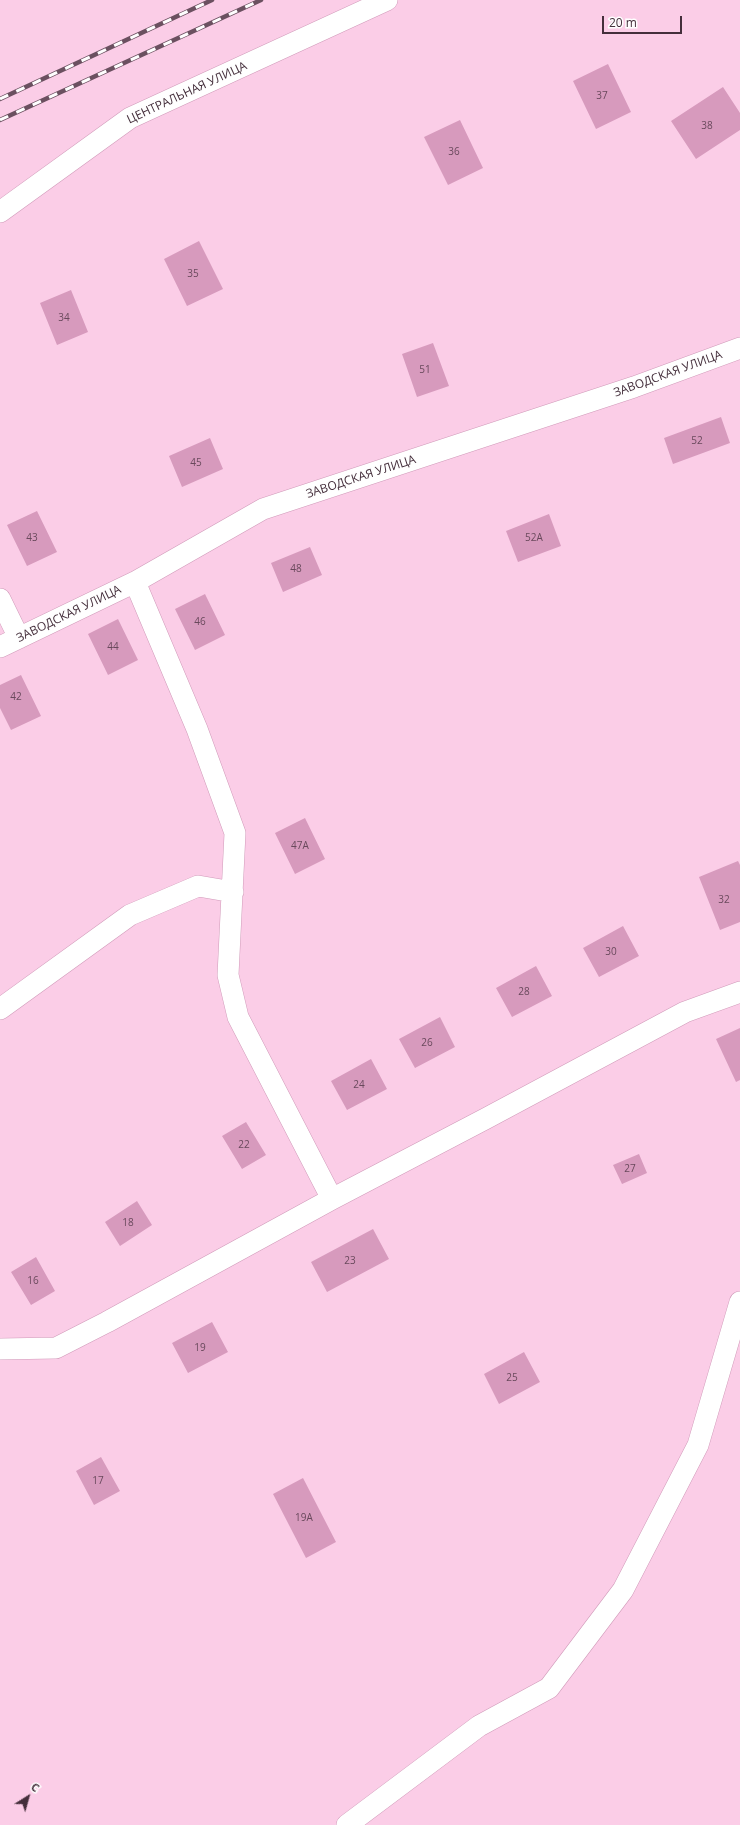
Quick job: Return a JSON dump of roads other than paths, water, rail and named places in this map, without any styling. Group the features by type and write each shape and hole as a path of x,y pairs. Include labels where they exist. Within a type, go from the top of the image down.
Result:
{"street":[{"name":"ЦЕНТРАЛЬНАЯ УЛИЦА","path":"0,212 130,118 388,0"},
{"name":"ЗАВОДСКАЯ УЛИЦА","path":"0,647 135,582 263,509 627,390 740,348"},
{"path":"135,582 197,729 235,833 228,975 238,1017 332,1199"},
{"path":"0,599 19,638"},
{"path":"0,1009 130,915 198,886 233,892"},
{"path":"0,1349 56,1348 107,1322 332,1199 485,1120 685,1012 740,992"},
{"path":"347,1825 479,1726 549,1688 623,1590 698,1445 740,1302"}],"railway":[{"path":"0,99 212,0"},
{"path":"0,120 261,0"}]}
